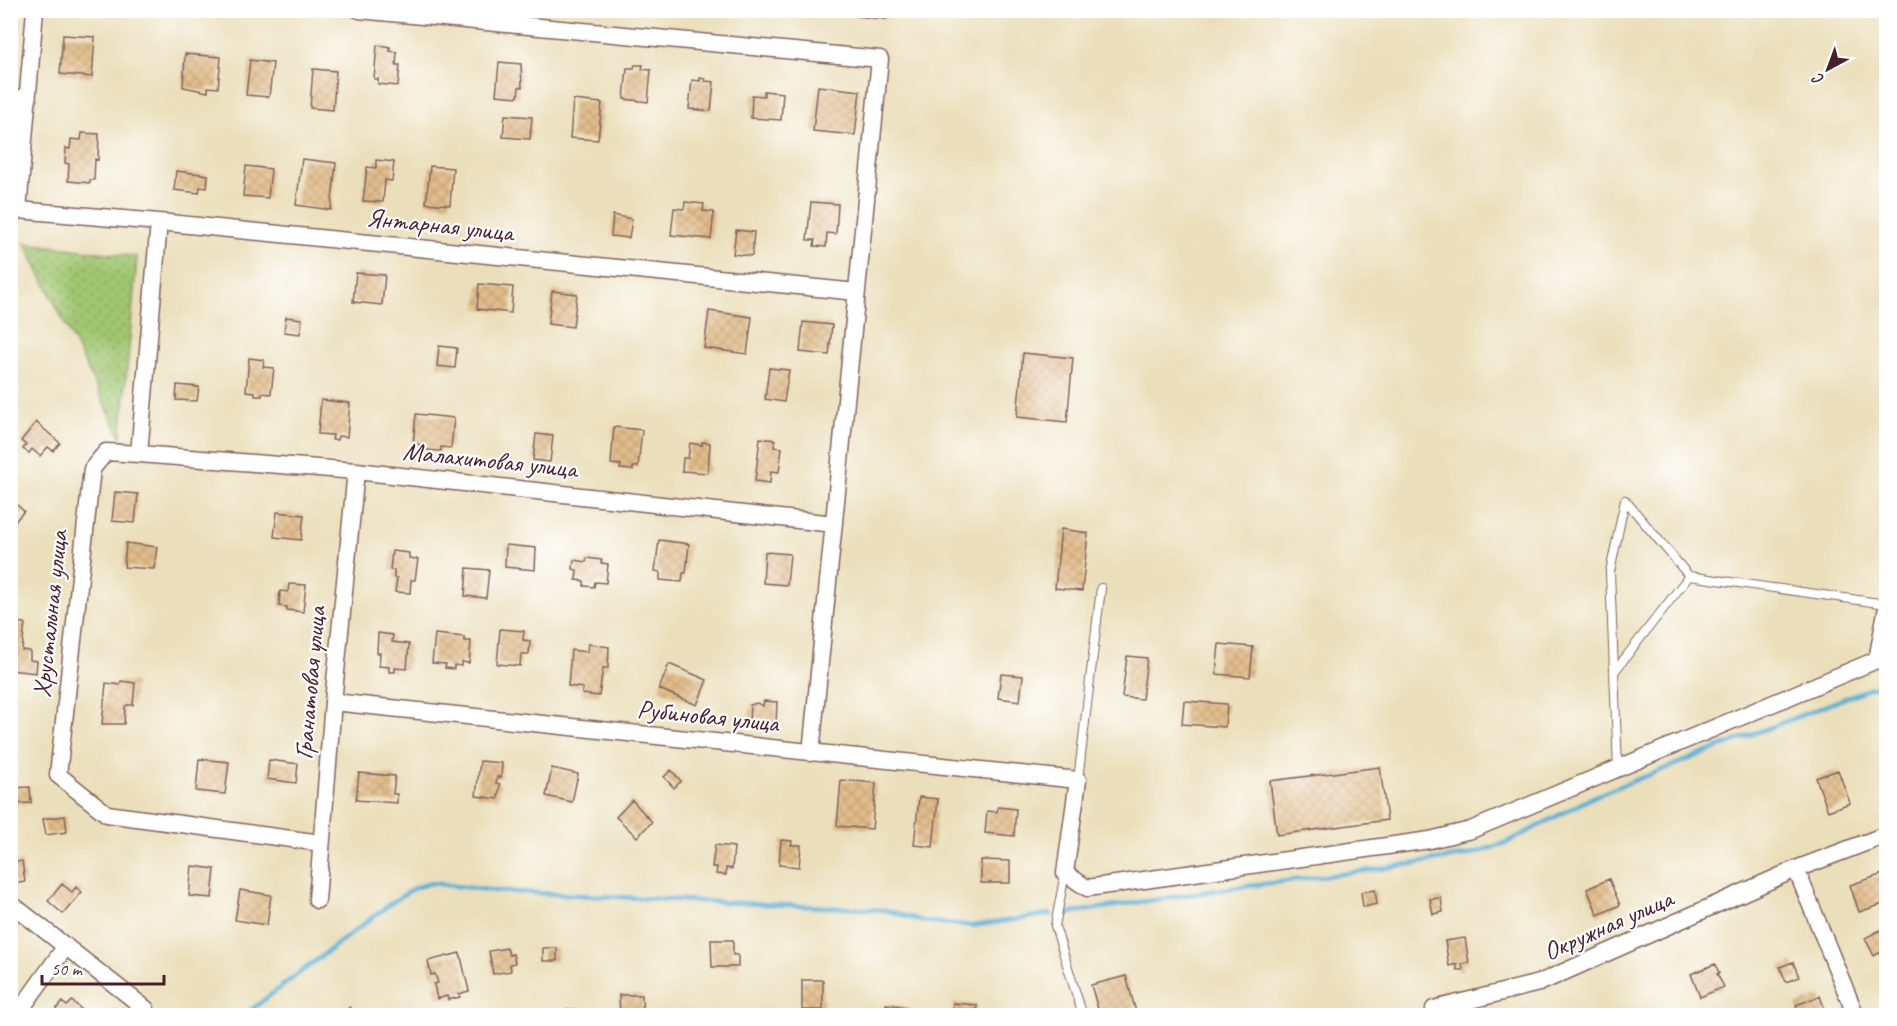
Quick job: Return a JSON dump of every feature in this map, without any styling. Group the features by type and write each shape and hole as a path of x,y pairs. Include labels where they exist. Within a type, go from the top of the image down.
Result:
{"street":[{"path":"10,97 28,100 35,10"},
{"path":"359,10 880,59 811,753"},
{"name":"Янтарная улица","path":"28,100 18,210 857,292"},
{"path":"139,454 159,222"},
{"name":"Хрустальная улица","path":"139,454 106,452 92,469 58,775 107,814 321,843"},
{"name":"Малахитовая улица","path":"139,454 356,471 834,524"},
{"name":"Гранатовая улица","path":"317,900 333,702 356,471"},
{"path":"1078,780 1065,873 1087,888 1431,840 1471,830 1882,658 1887,612"},
{"name":"Рубиновая улица","path":"333,702 1078,780"},
{"name":"Окружная улица","path":"1434,1009 1539,983 1796,869 1887,835"},
{"path":"1796,869 1856,1016"},
{"path":"10,903 146,1009"},
{"path":"16,1016 66,946"}],"lane":[{"path":"1618,770 1610,572 1625,500 1689,576 1887,604"},
{"path":"1614,672 1689,576"},
{"path":"1078,780 1101,588"},
{"path":"1065,873 1055,926 1083,1016"}],"green space":[{"path":"25,243 137,257 121,437"}],"building":[{"path":"857,10 887,10 886,19 857,16"},
{"path":"63,35 95,37 92,77 60,74"},
{"path":"377,45 390,47 390,51 397,52 396,65 400,65 398,86 378,84 378,79 374,79"},
{"path":"185,54 221,57 218,88 208,87 208,92 183,87"},
{"path":"250,60 273,63 269,97 246,95"},
{"path":"499,62 521,64 522,87 519,87 518,97 496,95"},
{"path":"635,65 643,65 642,69 651,70 648,102 624,99 627,68 634,68"},
{"path":"313,69 336,71 333,110 310,108"},
{"path":"700,78 714,82 711,111 689,109 692,80 700,81"},
{"path":"818,86 860,91 855,135 813,131"},
{"path":"764,91 783,93 781,120 751,118 752,95 764,96"},
{"path":"573,100 602,103 598,140 570,138"},
{"path":"505,115 532,117 530,139 503,137"},
{"path":"82,133 99,134 98,160 95,159 94,180 90,180 90,183 68,181 69,164 65,163 66,148 70,149 71,139 81,140"},
{"path":"302,159 336,163 331,210 296,205"},
{"path":"376,160 394,162 392,181 385,180 383,202 363,201 367,167 376,168"},
{"path":"246,166 271,169 268,198 243,196"},
{"path":"430,166 453,168 450,205 426,203"},
{"path":"176,171 208,175 207,188 200,187 199,193 174,190"},
{"path":"685,202 704,204 703,211 714,212 711,239 671,235 674,208 684,209"},
{"path":"811,202 838,204 836,234 827,233 826,247 814,246 815,240 807,240"},
{"path":"613,215 632,219 629,238 611,236"},
{"path":"736,230 754,232 752,256 733,254"},
{"path":"356,273 385,275 382,305 353,302"},
{"path":"479,284 513,287 511,313 477,309"},
{"path":"552,291 577,294 573,327 548,324"},
{"path":"709,311 752,317 747,354 704,348"},
{"path":"286,317 302,319 300,334 284,332"},
{"path":"803,322 832,325 829,355 800,352"},
{"path":"439,346 457,348 455,368 437,366"},
{"path":"1023,353 1073,358 1067,422 1017,417"},
{"path":"249,358 264,360 263,367 274,368 271,394 262,393 262,396 255,396 255,392 246,391"},
{"path":"769,368 789,370 784,402 765,399"},
{"path":"177,385 199,387 197,401 176,400"},
{"path":"321,400 350,403 347,437 338,436 337,440 332,440 333,435 318,434"},
{"path":"416,414 454,418 451,448 441,447 441,451 424,450 424,445 413,444"},
{"path":"36,422 60,443 53,451 48,447 40,456 32,449 29,453 23,449 26,445 21,441"},
{"path":"614,427 642,430 638,467 633,467 633,470 620,469 621,465 611,464"},
{"path":"536,434 553,436 550,462 533,460"},
{"path":"760,438 775,440 774,447 782,448 779,472 771,471 770,483 755,481"},
{"path":"702,442 710,443 708,473 682,471 683,458 688,458 690,443 702,445"},
{"path":"115,492 138,494 135,523 112,521"},
{"path":"10,499 24,511 10,527"},
{"path":"277,512 304,515 301,540 274,537"},
{"path":"1061,529 1088,533 1082,591 1055,588"},
{"path":"659,540 689,544 686,573 683,573 682,582 660,580 660,572 655,571"},
{"path":"126,543 157,547 154,569 124,567"},
{"path":"506,545 536,548 535,570 505,567"},
{"path":"392,551 409,553 409,558 418,559 415,580 411,580 410,593 395,592 397,578 394,578 394,570 390,570"},
{"path":"765,552 790,554 787,585 763,583"},
{"path":"587,558 602,560 601,563 608,564 606,583 595,582 594,587 584,586 584,581 576,580 577,570 573,569 574,560 586,562"},
{"path":"467,568 489,570 486,598 465,596"},
{"path":"289,584 306,585 303,612 287,610 287,607 279,606 280,591 288,592"},
{"path":"10,622 25,623 22,650 30,651 30,660 37,661 36,673 10,670"},
{"path":"500,629 524,631 523,640 530,641 529,654 521,654 520,666 497,664"},
{"path":"378,633 393,635 392,642 409,644 407,669 395,668 395,672 389,672 389,667 379,666"},
{"path":"435,634 464,637 464,641 471,641 469,663 462,662 461,666 454,665 454,669 445,668 446,664 432,663"},
{"path":"588,644 609,647 608,668 603,668 599,696 582,694 583,688 568,686 571,650 587,652"},
{"path":"1219,644 1253,647 1250,677 1216,674"},
{"path":"1127,656 1147,658 1142,699 1122,697"},
{"path":"669,664 707,680 697,705 659,689"},
{"path":"1001,674 1023,676 1020,701 998,698"},
{"path":"121,681 135,683 133,705 125,707 124,724 102,724 106,683 120,685"},
{"path":"764,701 777,702 776,724 749,722 750,705 757,703 763,706"},
{"path":"1184,701 1227,704 1225,727 1182,724"},
{"path":"199,759 229,762 225,794 196,791"},
{"path":"269,760 298,764 296,783 267,779"},
{"path":"480,761 502,763 501,778 497,777 496,783 500,784 498,799 476,796"},
{"path":"1380,767 1387,820 1277,835 1270,781"},
{"path":"552,768 578,774 572,802 546,796"},
{"path":"671,770 681,781 674,788 664,777"},
{"path":"1838,770 1850,803 1828,811 1816,778"},
{"path":"359,773 395,776 393,794 397,794 397,803 356,800"},
{"path":"841,780 876,783 872,829 837,826"},
{"path":"30,787 31,803 11,804 10,788"},
{"path":"919,797 938,799 933,847 914,845"},
{"path":"632,800 652,822 637,837 616,817"},
{"path":"998,807 1016,809 1014,836 985,833 987,811 997,812"},
{"path":"65,816 67,832 46,835 43,819"},
{"path":"781,840 792,841 791,845 801,845 799,867 779,865"},
{"path":"715,845 734,847 732,869 726,868 726,875 716,874 717,867 712,867"},
{"path":"981,860 1010,861 1010,883 981,883"},
{"path":"22,861 25,882 12,884 10,863"},
{"path":"192,866 215,869 212,898 189,896"},
{"path":"1883,874 1886,885 1886,903 1859,912 1850,885"},
{"path":"1609,879 1620,905 1598,915 1587,889"},
{"path":"62,884 72,892 76,887 82,892 63,914 48,901"},
{"path":"240,890 271,895 267,925 235,920"},
{"path":"1375,890 1377,904 1363,907 1361,892"},
{"path":"1441,898 1443,912 1433,914 1430,899"},
{"path":"1886,927 1886,949 1874,956 1865,938"},
{"path":"1465,938 1469,963 1462,964 1463,970 1457,970 1457,964 1449,966 1445,941"},
{"path":"711,940 733,940 733,955 738,955 738,967 712,967"},
{"path":"507,948 509,955 513,954 515,963 510,964 511,971 493,974 489,951"},
{"path":"543,948 557,948 557,961 543,961"},
{"path":"460,953 469,991 459,994 460,997 448,1000 447,996 437,999 434,984 438,983 435,974 431,975 428,961"},
{"path":"1793,962 1799,977 1786,982 1780,967"},
{"path":"1715,964 1724,987 1700,997 1691,974"},
{"path":"1126,976 1136,1012 1123,1016 1100,1016 1091,985"},
{"path":"802,980 823,980 823,1010 802,1010"},
{"path":"619,995 642,995 643,1016 620,1016"},
{"path":"1820,996 1827,1016 1800,1016 1796,1005"},
{"path":"72,1001 89,1016 55,1016 53,1013 62,1002 67,1006"},
{"path":"953,1003 977,1005 976,1016 952,1016"},
{"path":"886,1004 908,1007 907,1016 885,1016"},
{"path":"350,1007 356,1016 337,1016"},
{"path":"567,1009 585,1010 585,1016 566,1016"}],"waterway":[{"path":"1063,914 1469,855 1508,842 1595,796 1886,682"},
{"path":"243,1016 390,904 414,888 431,883 496,891 886,910 922,921 973,926 1051,914"}]}
